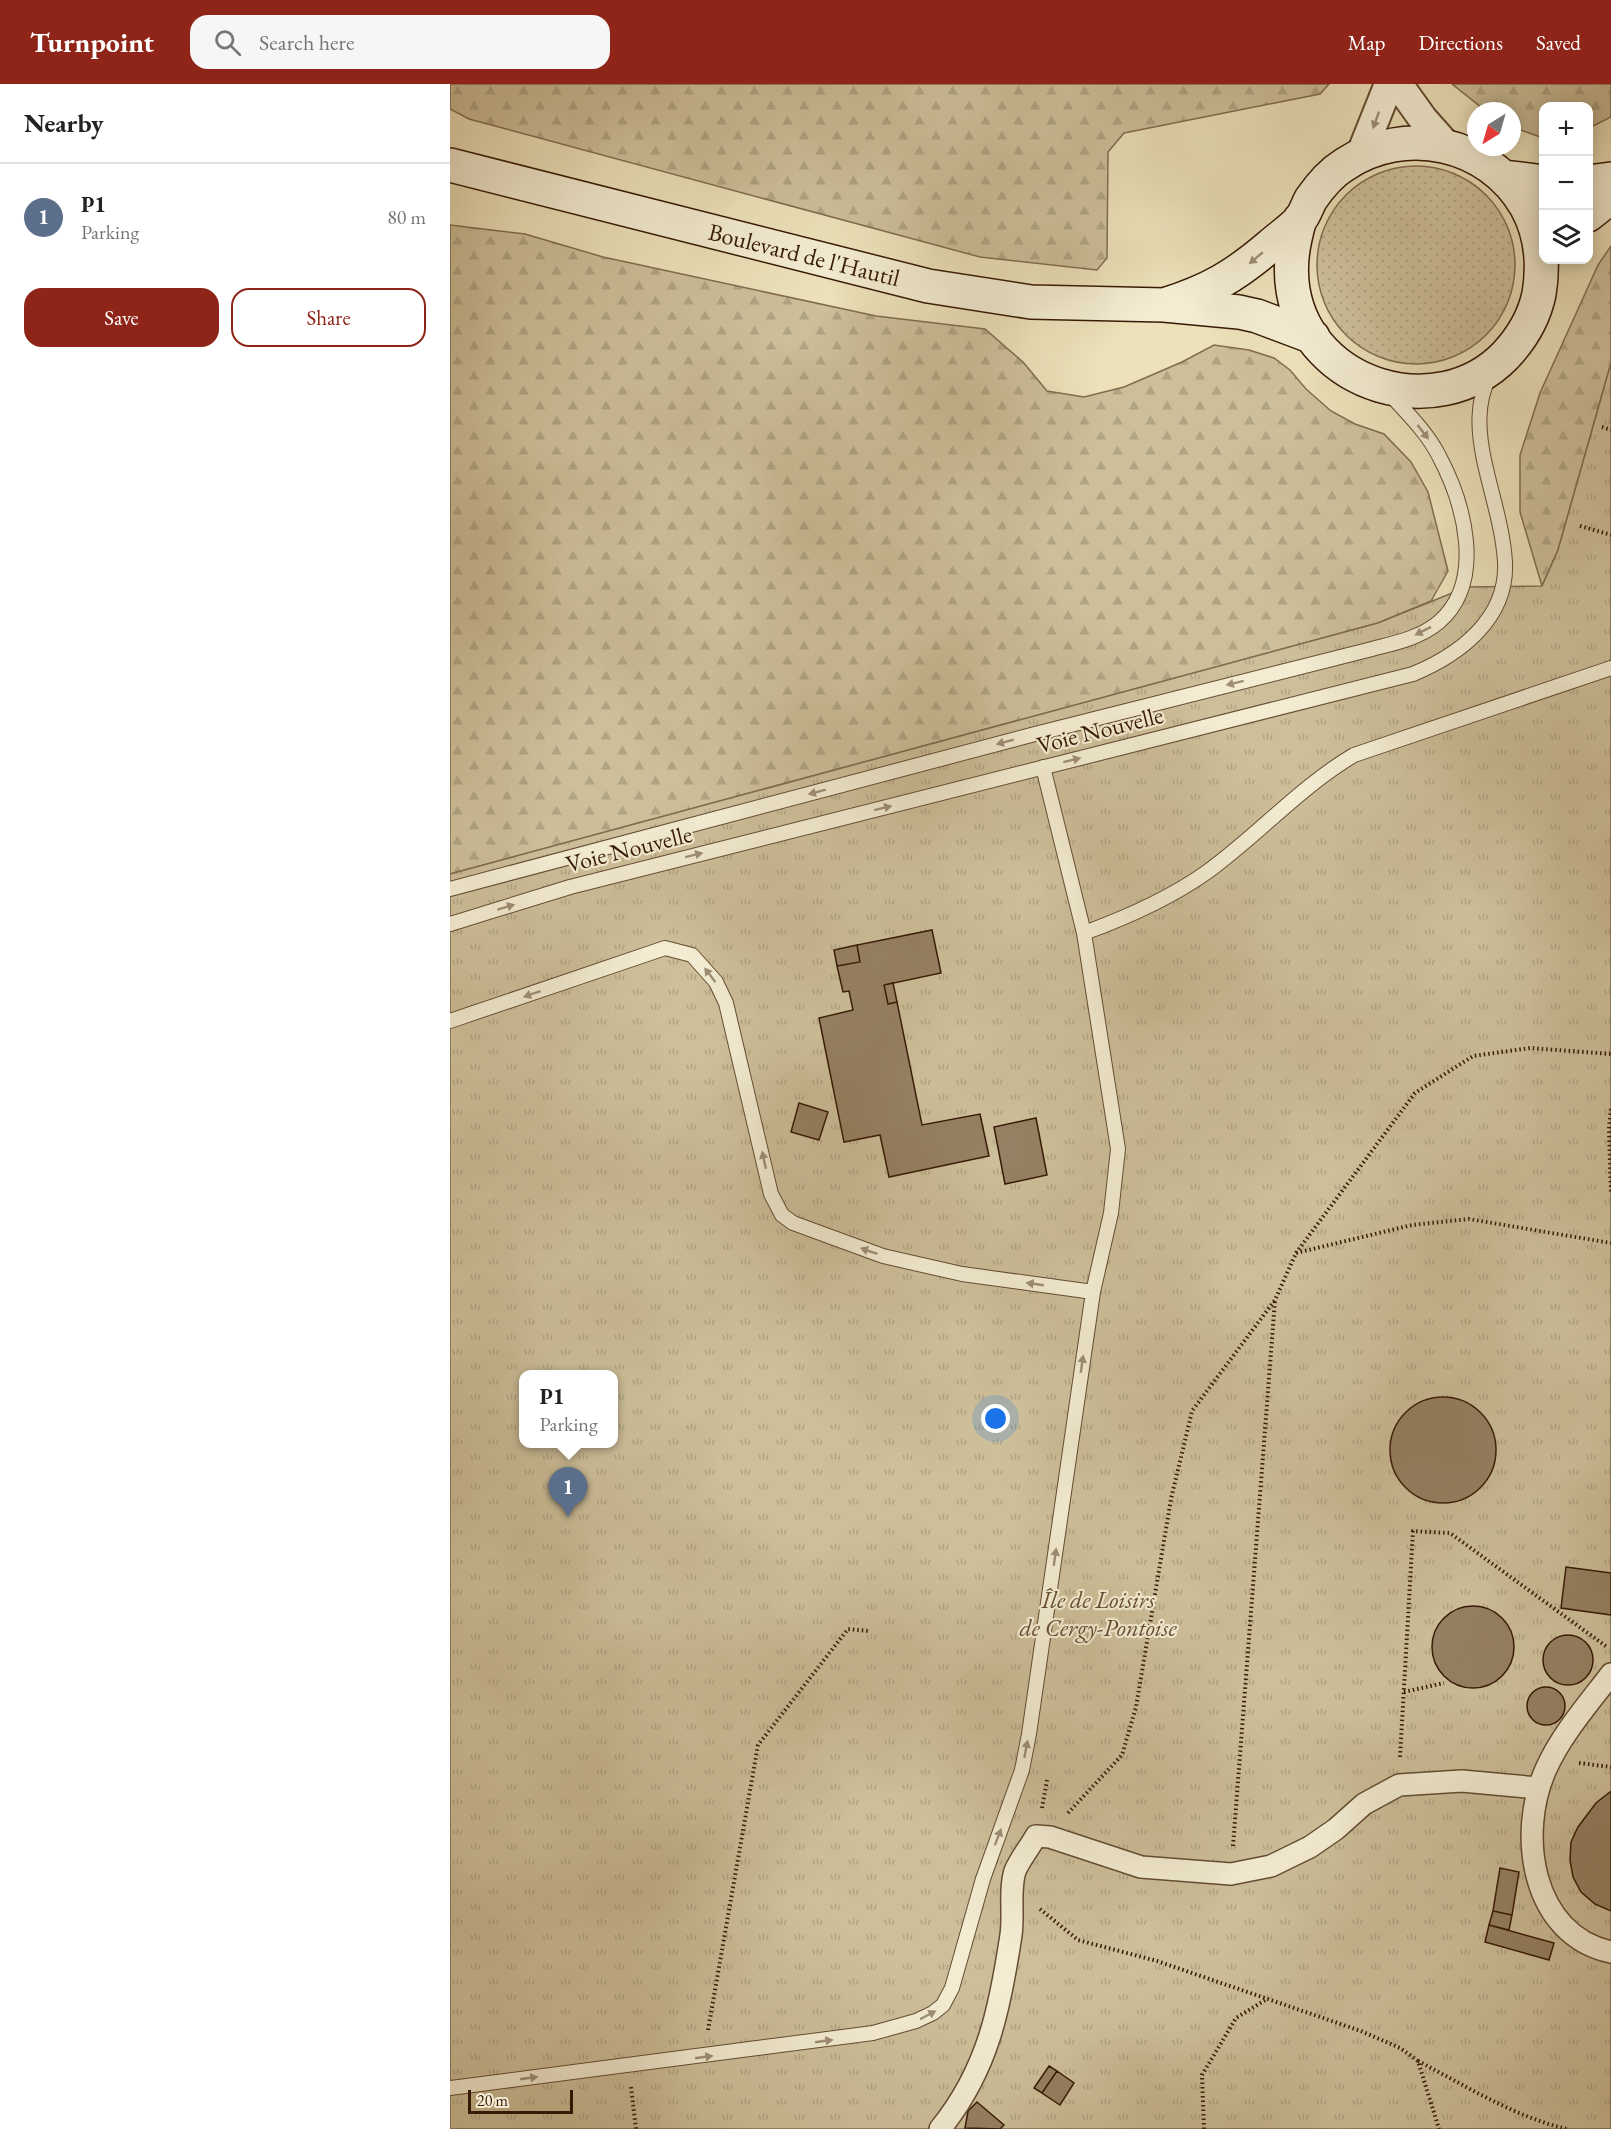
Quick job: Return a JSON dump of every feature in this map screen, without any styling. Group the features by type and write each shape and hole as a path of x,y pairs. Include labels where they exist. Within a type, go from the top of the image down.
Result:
{"main road":[{"path":"1404,142 1426,142 1447,146 1471,154 1504,177 1526,206 1536,229 1541,254 1548,269 1528,325 1514,346 1478,377 1432,392 1408,392 1385,388 1363,381 1344,369 1327,355 1312,337 1293,292 1291,267 1293,242 1300,219 1325,181 1342,166 1361,154 1404,142"},
{"name":"Boulevard de l'Hautil","path":"450,165 819,260 957,292 1061,304 1164,304 1257,316 1312,337"},
{"path":"1504,177 1539,181"},
{"path":"1593,181 1611,179"},
{"path":"1593,212 1611,197"},
{"name":"Boulevard de l'Hautil","path":"1164,304 1212,289 1234,276 1300,219"}],"street":[{"path":"1361,154 1389,84"},
{"path":"1398,84 1423,119 1447,146"},
{"path":"1611,1674 1547,1766 1538,1788 1532,1845 1541,1892 1550,1910 1581,1940 1611,1952"},
{"path":"940,2129 960,2104 987,2048 1002,1996 1013,1923 1015,1871 1036,1836 1050,1837 1141,1867 1231,1874 1271,1866 1310,1847 1336,1829 1364,1804 1399,1785 1462,1781 1538,1788"}],"lane":[{"name":"Voie Nouvelle","path":"450,924 570,886 1413,674 1435,665 1464,646 1491,615 1504,580 1502,541 1480,439 1479,419 1484,389 1497,363"},
{"name":"Voie Nouvelle","path":"450,889 1035,734 1372,649 1425,631 1449,611 1462,590 1467,565 1465,542 1451,482 1439,455 1426,435 1385,388"},
{"path":"1084,933 1163,901 1208,872 1328,771 1354,755 1611,668"},
{"path":"450,2088 712,2056 893,2029 933,2013 943,2005 952,1988 983,1879 1026,1753 1093,1292 1111,1213 1118,1149 1084,933 1043,767"},
{"path":"450,1021 665,948 680,950 692,955 704,967 726,1003 771,1194 782,1215 807,1230 925,1267 1093,1292"}],"path":[{"path":"1602,427 1611,430"},
{"path":"1580,526 1611,535"},
{"path":"1050,1837 1076,1801 1122,1755 1136,1707 1171,1499 1192,1412 1275,1300 1296,1253 1416,1093 1473,1056 1530,1048 1611,1054"},
{"path":"1611,1109 1609,1129 1611,1194"},
{"path":"1296,1253 1412,1225 1469,1219 1611,1243"},
{"path":"1231,1874 1275,1300"},
{"path":"1399,1785 1413,1531 1450,1533 1611,1650"},
{"path":"712,2056 708,2027 758,1746 848,1629 869,1631"},
{"path":"1404,1692 1444,1683"},
{"path":"1015,1871 1035,1905 1078,1940 1157,1961 1361,2031 1400,2048 1418,2061 1488,2098 1551,2125 1567,2129"},
{"path":"1204,2129 1202,2075 1236,2018 1268,1998"},
{"path":"1418,2061 1439,2129"},
{"path":"632,2093 636,2129"}],"green space":[{"path":"450,84 1329,84 1320,94 1124,133 1108,152 1107,258 1097,270 980,257 469,119 450,109"},
{"path":"1452,84 1611,84 1611,117 1593,126 1593,102 1539,102 1539,137 1521,130 1521,102 1475,102"},
{"path":"1406,166 1426,166 1454,173 1479,188 1493,202 1508,227 1515,255 1515,275 1508,303 1493,328 1479,342 1445,360 1426,364 1406,364 1378,357 1353,342 1339,328 1321,294 1317,275 1317,255 1324,227 1339,202 1353,188 1387,170"},
{"path":"450,225 525,234 603,257 876,316 985,329 1023,362 1047,391 1084,397 1124,387 1182,362 1214,345 1249,350 1274,358 1290,370 1306,389 1331,411 1355,424 1384,434 1411,462 1428,492 1448,571 1431,601 1378,623 450,874"},
{"path":"1611,246 1611,363 1558,550 1542,586 1520,512 1520,455 1540,393 1598,265"},
{"name":"Île de Loisirs de Cergy-Pontoise","path":"1611,363 1611,2129 450,2129 450,874 1378,623 1467,587 1542,586 1558,550"}],"building":[{"path":"932,930 941,973 884,985 888,1004 897,1002 922,1125 980,1114 989,1156 889,1177 880,1135 844,1142 819,1018 853,1010 849,991 843,992 837,966 860,962 857,945"},
{"path":"857,945 860,962 837,966 834,950"},
{"path":"893,983 897,1002 888,1004 884,985"},
{"path":"799,1103 828,1112 819,1140 791,1132"},
{"path":"1036,1118 1047,1175 1005,1184 994,1127"},
{"path":"1443,1397 1463,1401 1481,1412 1492,1430 1496,1450 1492,1470 1481,1488 1463,1499 1443,1503 1423,1499 1405,1488 1394,1470 1390,1450 1394,1430 1405,1412 1423,1401"},
{"path":"1566,1567 1611,1573 1611,1615 1561,1608"},
{"path":"1465,1606 1481,1606 1496,1613 1507,1624 1514,1639 1511,1663 1502,1676 1481,1688 1465,1688 1450,1681 1439,1670 1432,1655 1432,1639 1439,1624 1450,1613"},
{"path":"1568,1635 1586,1642 1593,1660 1586,1678 1568,1685 1550,1678 1543,1660 1550,1642"},
{"path":"1546,1687 1553,1688 1559,1693 1564,1699 1564,1713 1559,1719 1553,1724 1546,1725 1539,1724 1533,1719 1528,1713 1527,1706 1528,1699 1533,1693 1539,1688"},
{"path":"1610,1792 1611,1911 1595,1904 1581,1892 1573,1877 1570,1860 1571,1842 1578,1827 1596,1803"},
{"path":"1500,1868 1519,1872 1512,1915 1493,1911"},
{"path":"1493,1911 1512,1915 1509,1930 1489,1925"},
{"path":"1489,1925 1554,1943 1549,1960 1485,1942"},
{"path":"1049,2066 1057,2071 1042,2093 1034,2088"},
{"path":"1057,2071 1074,2083 1060,2105 1042,2093"},
{"path":"977,2102 1004,2125 1000,2129 965,2128 968,2111"}],"place":[{"name":"P1","path":"568,1517"}]}
